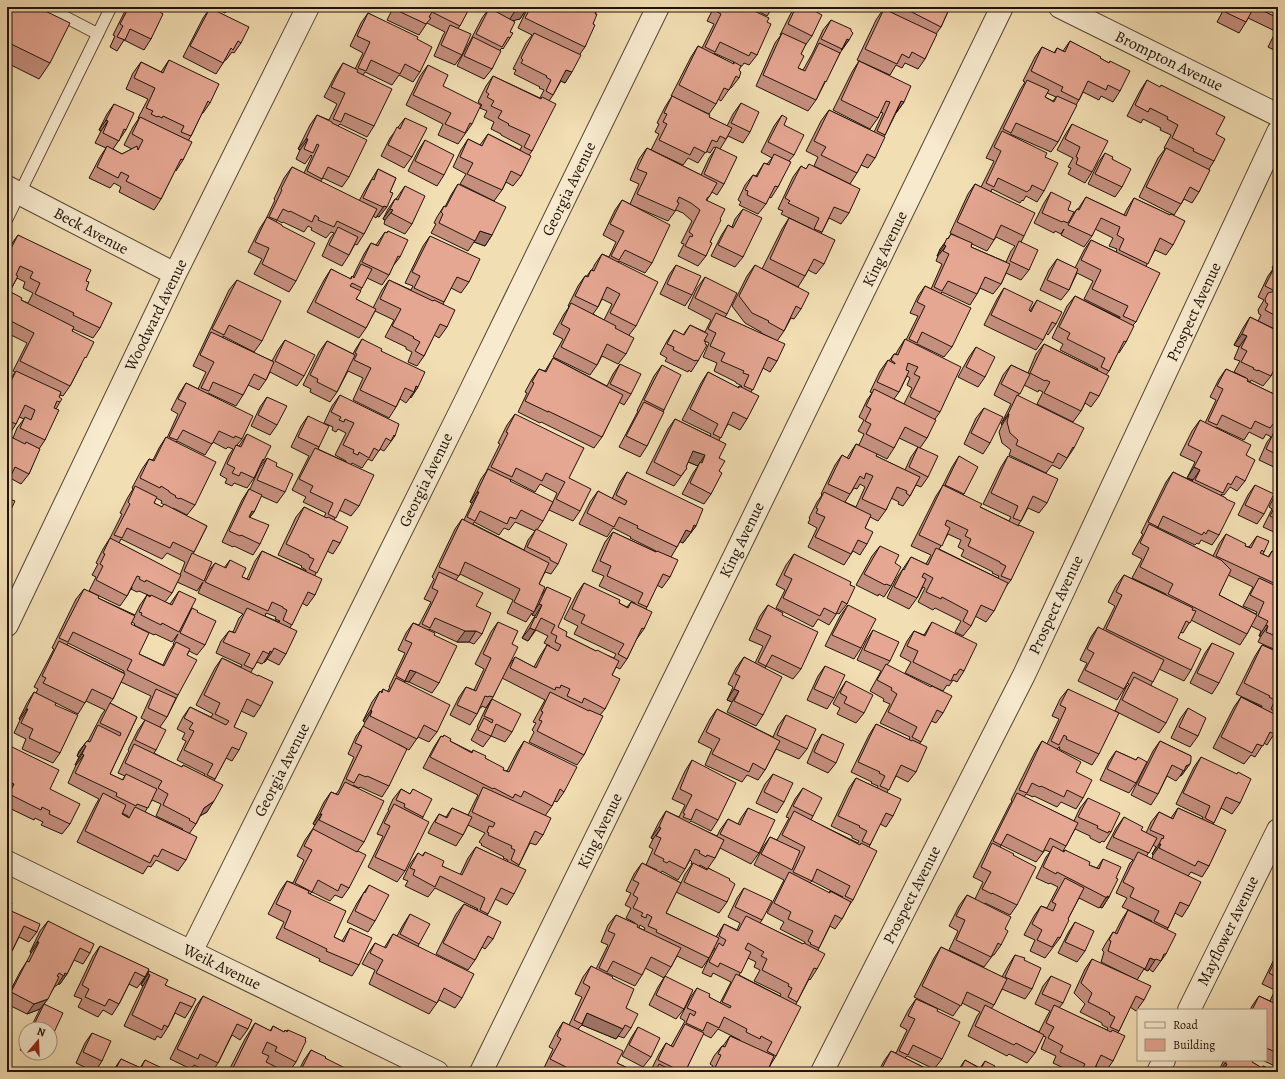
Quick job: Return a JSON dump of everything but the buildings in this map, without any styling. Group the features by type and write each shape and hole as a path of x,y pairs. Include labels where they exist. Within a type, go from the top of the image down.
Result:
{"street":[{"name":"Woodward Avenue","path":"7,625 175,274 308,7"},
{"name":"Georgia Avenue","path":"191,952 463,407 658,7"},
{"name":"King Avenue","path":"481,1072 1002,7"},
{"name":"Brompton Avenue","path":"1060,7 1278,115"},
{"name":"Prospect Avenue","path":"822,1072 1024,675 1278,132"},
{"name":"Beck Avenue","path":"13,190 175,274"},
{"name":"Mayflower Avenue","path":"1189,1009 1278,830"},
{"name":"Weik Avenue","path":"7,862 437,1072"},
{"path":"1158,1072 1164,1061"}],"lane":[{"path":"46,7 98,34"},
{"path":"7,220 13,190 112,7"}]}
